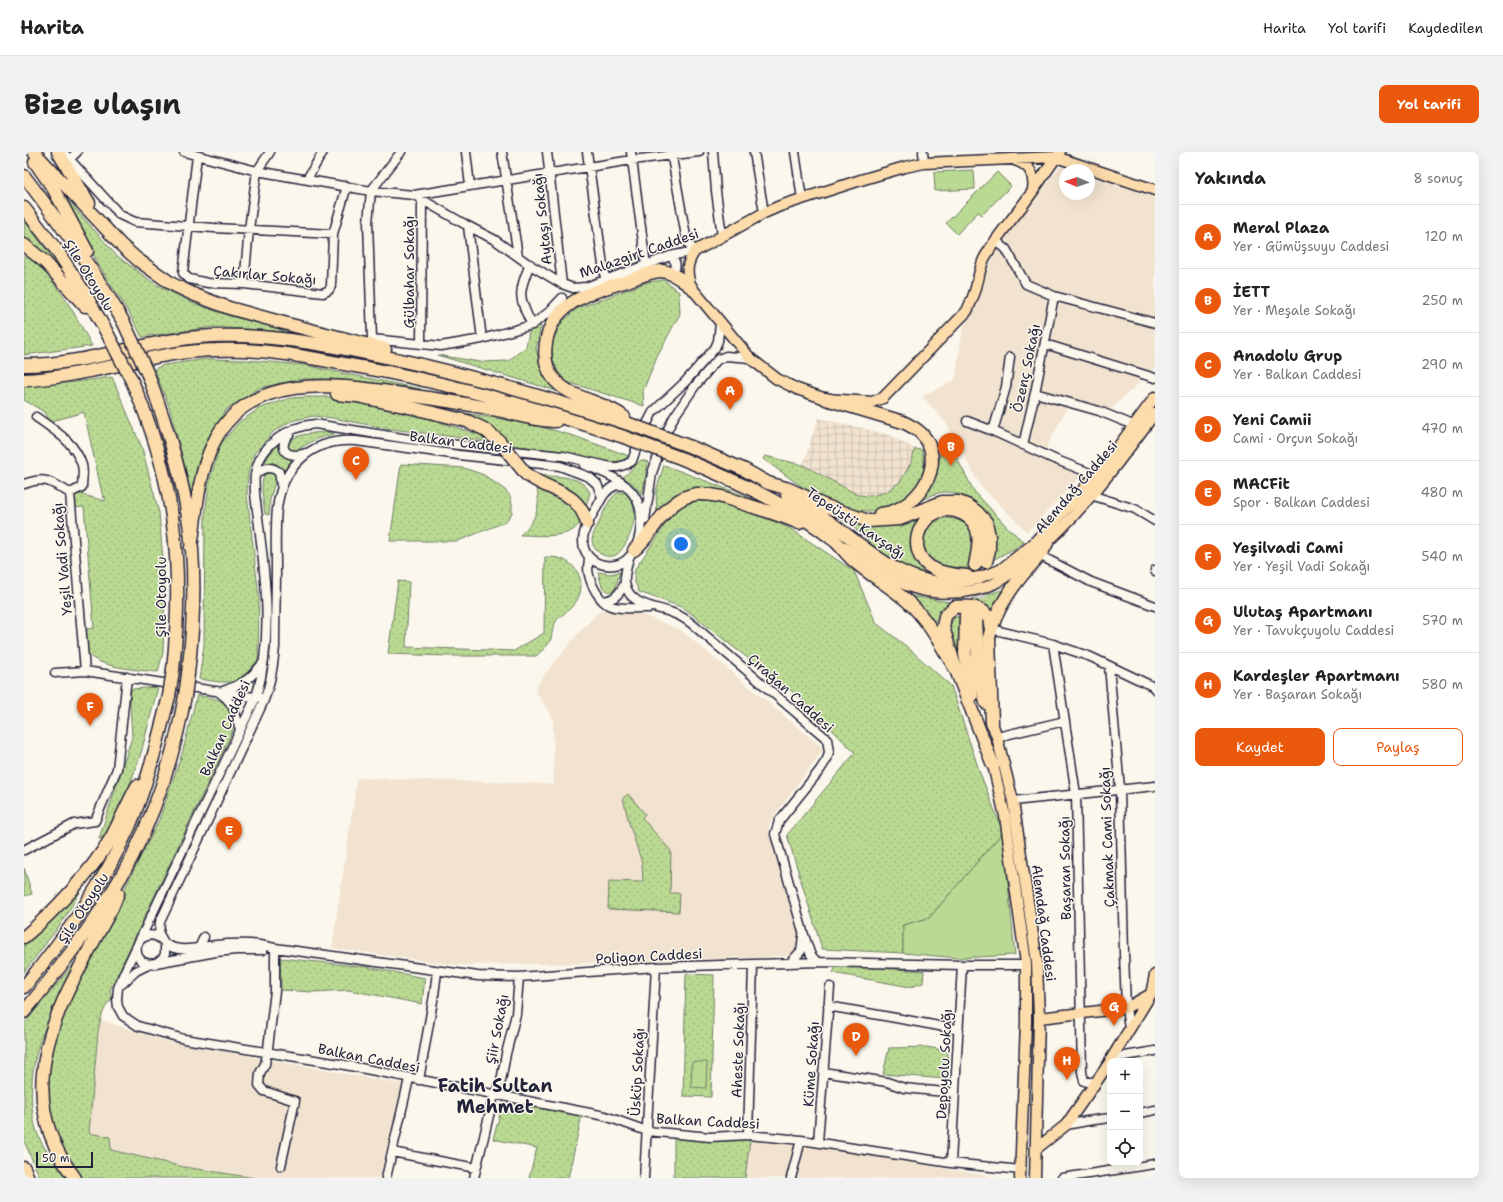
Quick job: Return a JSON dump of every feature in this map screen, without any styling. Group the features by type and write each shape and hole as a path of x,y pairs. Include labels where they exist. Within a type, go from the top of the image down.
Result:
{"highway":[{"path":"28,152 56,194 85,247 109,297"},
{"path":"34,152 121,245 153,272 172,284 195,296 249,314 398,352 435,368"},
{"path":"58,152 103,226"},
{"name":"Şile Otoyolu","path":"24,176 76,246 109,297 124,323 149,377 171,441 185,502 191,548 194,597 188,674 175,743 144,830 132,857 90,926 67,959 24,1012"},
{"name":"Şile Otoyolu","path":"24,208 58,252 84,292 131,379 150,424 158,450 171,507 177,553 178,595 173,670 169,696 154,753 129,827 109,865 72,924 24,987"},
{"path":"24,245 45,262 74,292 106,332"},
{"path":"632,425 620,414 575,394 560,385 553,377 545,359 547,338 551,327 557,316 577,299 600,289 653,272 663,271 670,273 691,288"},
{"path":"24,365 49,364 79,359 162,341 212,336 237,336 277,338 322,345 435,368 549,399 632,425 691,447 745,470 768,483 789,489 823,505 868,521 900,519 942,502 960,502 977,512 986,522 989,536 989,550 981,564 978,549 979,537 973,520 965,514 954,510 942,510 932,514 925,520 920,529 917,540 917,548 921,559 933,569 944,573 978,578"},
{"path":"24,380 53,377 192,351 238,349 300,356 404,375 486,395 575,421 683,459 739,482 786,507 836,542 853,560 908,602 925,621 956,670"},
{"path":"191,548 205,463 213,443 228,421 244,407 260,398 291,388 306,386 361,388 487,408 540,420 575,421"},
{"path":"306,386 414,408 467,421 484,429 499,441 526,474 542,485 564,493 573,499 583,511 587,523"},
{"path":"826,399 903,422 914,427 928,442 932,451 933,462 926,483 909,503 894,512 853,515"},
{"name":"Tepeüstü Kavşağı","path":"768,483 811,509 878,558 902,572 924,580 940,583 960,582 978,578"},
{"path":"632,554 674,504 696,494 717,496 785,517 820,530"},
{"path":"992,723 989,638 991,629 1012,587 1039,555 1046,544"},
{"path":"991,629 989,618 983,612 972,606 954,607 945,616 943,627 956,670 993,765"},
{"path":"992,723 985,701 978,665 971,615 965,654 970,690 993,765"},
{"path":"24,937 40,924 87,872 110,839 154,753"},
{"path":"75,1178 63,1166 44,1136 36,1105 38,1067 48,1030 62,999 112,908 132,857"},
{"path":"24,1168 28,1178"}],"main road":[{"name":"Malazgirt Caddesi","path":"1026,158 1042,152"},
{"path":"1069,152 1071,162"},
{"name":"Malazgirt Caddesi","path":"695,251 764,213 802,199 905,167 924,163 1026,158 1057,154 1071,162 1155,190"},
{"path":"695,251 690,258 687,273 691,288 750,358 777,379 797,389 826,399 872,402 883,398 967,311 974,294 983,262 995,240 1033,190 1057,154"},
{"path":"1011,159 1022,163 1030,169 1034,180 1033,190"},
{"name":"Alemdağ Caddesi","path":"978,578 1000,570 1026,549 1071,503 1095,475 1155,397"},
{"name":"Alemdağ Caddesi","path":"836,542 897,581 915,589 936,593 964,592 985,587 1013,571 1046,544 1064,526 1116,464 1155,412"},
{"name":"Alemdağ Caddesi","path":"992,723 997,737 1012,801 1037,962 1039,1018 1035,1178"},
{"name":"Alemdağ Caddesi","path":"993,765 1006,816 1026,965 1026,1022 1020,1174"},
{"path":"1112,1058 1129,1029 1153,994 1155,975"},
{"path":"1039,1018 1126,1008 1153,994"},
{"path":"1036,1149 1066,1125 1107,1066"}],"street":[{"path":"63,152 120,215 135,222 334,234"},
{"path":"70,159 77,152"},
{"path":"184,152 257,171 347,186 371,192 414,195 589,168 631,156 699,152"},
{"path":"244,284 249,230 257,171 270,152"},
{"path":"307,179 322,152"},
{"path":"401,152 371,192 368,222 372,339 441,346 482,339 532,325 549,312 562,298"},
{"path":"466,152 470,186"},
{"path":"502,152 518,256"},
{"name":"Aytaşı Sokağı","path":"547,152 562,284"},
{"path":"587,152 605,280"},
{"path":"713,152 722,236"},
{"path":"754,152 764,213"},
{"path":"795,152 802,199"},
{"path":"923,152 924,163"},
{"path":"671,154 687,242 695,251"},
{"path":"189,225 198,156"},
{"path":"631,156 646,264"},
{"name":"Çakırlar Sokağı","path":"189,225 183,273 189,279 208,283 244,284 323,293 329,290 331,286 334,234 347,186"},
{"name":"Malazgirt Caddesi","path":"414,195 495,240 562,284 573,288 580,288 605,280 670,256 695,251"},
{"name":"Gülbahar Sokağı","path":"421,344 422,200"},
{"path":"468,226 482,339"},
{"path":"995,240 1006,249 1026,284 1054,296 1155,323"},
{"path":"670,256 675,260 676,264 674,272 670,273"},
{"path":"530,264 521,290 521,302 532,325"},
{"name":"Özenç Sokağı","path":"1022,445 1035,393 1054,296"},
{"path":"307,453 299,456 291,455 286,452 284,444 293,429 304,425 315,424 421,441 563,456 615,467 627,464 632,461 641,434 653,412 685,382 715,348 718,341 720,324"},
{"path":"1045,344 1155,378"},
{"path":"603,601 617,596 625,583 625,574 645,523 652,474 666,433 674,417 694,386 717,360 726,356 750,358"},
{"path":"993,431 1006,387 1010,356"},
{"path":"1035,393 1099,411 1133,425"},
{"path":"36,417 61,435 75,449 83,466 82,487 70,493"},
{"path":"967,421 1095,475"},
{"name":"Balkan Caddesi","path":"293,429 278,439 264,453 255,475 255,494 266,591 264,661 256,697 138,943 118,988 118,1007 123,1016 138,1026 195,1041 340,1064 605,1116 647,1131 710,1137 748,1135 801,1140 1020,1174"},
{"name":"Balkan Caddesi","path":"307,453 326,443 345,440 459,456 560,466 589,477 597,484 602,497"},
{"path":"281,490 290,470 307,453"},
{"path":"563,456 608,475 631,490 639,502 641,512 640,534"},
{"path":"255,475 261,469 269,467 274,468 279,472 281,490"},
{"name":"Yeşil Vadi Sokağı","path":"24,484 36,480 46,480 70,493 85,671"},
{"path":"626,486 617,485 612,487 602,497 587,523 583,547 590,558 602,565 610,566 623,562 632,554"},
{"name":"Balkan Caddesi","path":"163,942 158,930 160,922 265,699 271,675 275,646 277,508 281,490"},
{"path":"1091,495 1135,509 1155,521"},
{"path":"1039,555 1091,582 1155,606"},
{"path":"590,558 588,567 592,584 603,601 608,605 615,608 660,609"},
{"name":"Çırağan Caddesi","path":"625,583 633,597 638,601 676,614 692,624 827,740 829,752 827,759 779,821 775,834 810,953 819,962"},
{"path":"991,629 1053,644 1091,657 1152,686 1155,689"},
{"name":"Başaran Sokağı","path":"1053,644 1076,794 1083,1077 1084,1080 1088,1082 1096,1082"},
{"path":"220,691 245,682 264,661"},
{"name":"Çakmak Cami Sokağı","path":"1109,666 1120,789 1126,1008 1129,1029"},
{"path":"56,673 85,671 265,699"},
{"path":"24,850 74,824 95,821 117,769 127,677"},
{"path":"220,691 233,706 240,730"},
{"path":"997,737 1065,721"},
{"path":"1012,801 1155,786"},
{"path":"150,935 154,935 170,947 180,950 236,944 264,945 276,948 266,950 216,952 153,964 146,964 137,954 138,943 142,938 150,935"},
{"path":"790,963 800,951 804,935"},
{"path":"199,948 204,937"},
{"path":"118,988 136,971 159,962 165,954 163,942"},
{"path":"276,948 275,991 268,1053 265,1064 260,1073 259,1086 264,1091 295,1101 281,1166"},
{"name":"Poligon Caddesi","path":"276,948 437,972 478,976 519,977 656,967 819,962 1026,965"},
{"name":"Aheste Sokağı","path":"748,1135 753,965"},
{"name":"Depoyolu Sokağı","path":"951,1163 962,965"},
{"name":"Üsküp Sokağı","path":"644,1178 656,967"},
{"path":"419,1080 437,972"},
{"name":"Şiir Sokağı","path":"474,1178 494,1095 501,1081 516,1014 519,977"},
{"name":"Küme Sokağı","path":"818,1142 830,987"},
{"path":"828,1006 886,1017 906,1019 959,1030"},
{"path":"1121,1058 1155,1051"},
{"path":"823,1072 887,1082 904,1088 955,1093"},
{"path":"386,1178 410,1078"},
{"path":"1143,1112 1155,1110"},
{"path":"1066,1125 1107,1118"},
{"path":"791,1178 801,1140"},
{"path":"392,1152 476,1168"},
{"path":"1062,1178 1155,1164"}],"shaded area":[{"path":"1059,167 1059,200 1095,200 1095,178 1155,197 1155,368 1111,409 1069,404 1043,454 1081,476 1027,532 980,485 946,423 922,396 955,380 963,329 976,302 995,250"},
{"path":"818,418 887,434 915,449 911,463 900,482 886,492 871,496 858,495 803,465"},
{"path":"601,610 627,611 645,616 681,630 824,749 769,823 769,834 801,943 792,956 617,963 455,965 332,948 357,778 554,784 553,719 535,690 543,676 584,627"},
{"path":"101,1020 166,1041 402,1084 384,1178 255,1178 184,1167 111,1150 89,1133 97,1041"},
{"path":"750,1140 862,1154 999,1178 745,1178"}],"green space":[{"path":"974,170 975,189 935,191 934,172"},
{"path":"997,172 1011,186 982,215 978,212 957,234 946,223"},
{"path":"66,198 116,255 155,284 193,303 230,316 298,333 213,327 142,337 131,316 98,264"},
{"path":"24,221 61,269 31,241 24,237"},
{"path":"24,255 35,262 54,283 72,309 92,346 24,355"},
{"path":"664,280 679,292 680,314 657,356 643,391 644,406 567,382 558,372 552,358 552,342 562,322 578,308 648,282"},
{"path":"538,325 541,326 536,348 543,378 557,391 437,355 480,362 508,361 526,347 529,332"},
{"path":"206,359 247,360 304,365 421,389 332,379 302,379 259,388 226,410 208,438 197,466 192,500 169,406 154,369 164,365"},
{"path":"112,377 142,448 159,513 165,584 163,653 158,672 108,665 91,657 86,651 82,630 94,628 84,507 72,508 70,493 80,494 105,501 105,496 103,498 84,412 49,422 46,413 24,400 24,386 67,383"},
{"path":"335,397 404,411 483,436 487,441 391,429 313,416 291,421 273,432 254,454 248,473 247,494 259,597 258,660 248,672 234,682 219,682 199,679 204,645 205,516 209,483 220,445 238,423 260,408 291,398"},
{"path":"458,412 531,424 574,436 629,456 622,461 605,462 553,450 509,445 486,426"},
{"path":"324,432 334,434 316,439 295,451 292,451 288,446 290,440 298,436"},
{"path":"279,444 282,455 292,460 283,472 280,467 273,463 270,462 264,464 269,455"},
{"path":"951,447 974,491 1009,529 1024,542 991,561 990,521 988,515 979,505 959,494 946,492 929,496 920,501 929,489 935,477 941,450"},
{"path":"915,449 922,450 924,470 914,488 896,503 874,511 854,510 826,500 800,485 763,459 765,456 803,465 858,495 871,496 886,492 900,482 911,463"},
{"path":"641,460 648,462 642,495 633,484 623,477"},
{"path":"401,464 464,468 484,475 505,490 510,496 512,513 505,522 458,541 390,541"},
{"path":"664,465 761,502 712,492 688,494 657,516 656,491"},
{"path":"267,472 275,475 276,478 270,499 269,515 265,514 262,492 264,475"},
{"path":"536,475 574,479 581,482 590,493 586,506 573,496"},
{"path":"536,485 566,500 581,518 578,525 572,530 556,535 520,535 526,530 534,518 538,506 538,492"},
{"path":"619,492 626,493 633,504 634,522 627,541 621,551 616,555 608,556 597,551 594,547 592,539 606,507 612,498"},
{"path":"692,500 715,502 763,516 791,529 854,571 876,623 906,646 951,686 980,773 1003,832 929,918 903,925 903,953 822,949 787,835 855,753 802,699 684,608 639,592 634,580 635,569 674,512"},
{"path":"945,518 964,523 972,534 973,542 969,568 941,567 932,563 928,557 923,542 925,532 933,523"},
{"path":"915,520 912,537 912,555 917,565 926,574 905,569 886,557 851,525 887,526"},
{"path":"545,557 559,558 572,565 576,569 581,586 576,602 557,620 549,643 536,656 447,656 388,654 398,581 409,582 406,647 514,651 544,633"},
{"path":"598,572 610,574 620,572 615,589 610,592 602,587"},
{"path":"1002,590 992,611 972,599"},
{"path":"911,596 950,602 934,622"},
{"path":"959,616 963,685 948,629 954,618"},
{"path":"158,687 141,753 123,804 104,837 99,839 132,737 130,703 131,689"},
{"path":"197,695 220,700 224,703 231,713 233,730 110,990 112,999 104,1010 98,1032 89,1133 110,1137 111,1150 184,1167 255,1178 84,1178 55,1147 42,1068 51,1033 159,820 182,754"},
{"path":"628,794 645,814 642,818 671,851 670,893 680,893 679,912 608,909 609,881 643,882 642,863 629,823 623,798"},
{"path":"1003,832 1015,955 959,958 903,953 903,925 929,918"},
{"path":"24,868 32,894 24,896"},
{"path":"94,869 60,925 24,972 24,945 44,927"},
{"path":"280,958 366,967 425,978 422,1004 349,990 312,992 281,990"},
{"path":"76,961 39,1044 33,1070 32,1084 32,1111 38,1135 51,1158 67,1178 40,1178 24,1141 24,1024"},
{"path":"837,965 924,971 923,983 910,987 833,973"},
{"path":"686,974 714,975 711,1097 683,1096"},
{"path":"927,1047 948,1051 946,1079 883,1074 889,1048"},
{"path":"692,1062 707,1062 706,1088 691,1087"},
{"path":"503,1103 582,1115 568,1178 529,1178 537,1148 493,1139"},
{"path":"674,1137 750,1140 745,1178 674,1178"}],"tunnel":[{"path":"976,617 986,562"},
{"path":"966,614 975,565"}],"place":[{"name":"Meral Plaza","path":"730,410"},
{"name":"İETT","path":"951,466"},
{"name":"Anadolu Grup","path":"356,480"},
{"name":"Yeşilvadi Cami","path":"90,726"},
{"name":"MACFit","path":"229,850"},
{"name":"Ulutaş Apartmanı","path":"1114,1026"},
{"name":"Yeni Camii","path":"856,1056"},
{"name":"Kardeşler Apartmanı","path":"1067,1080"}],"district":[{"name":"Fatih Sultan Mehmet","path":"495,1096"}]}
